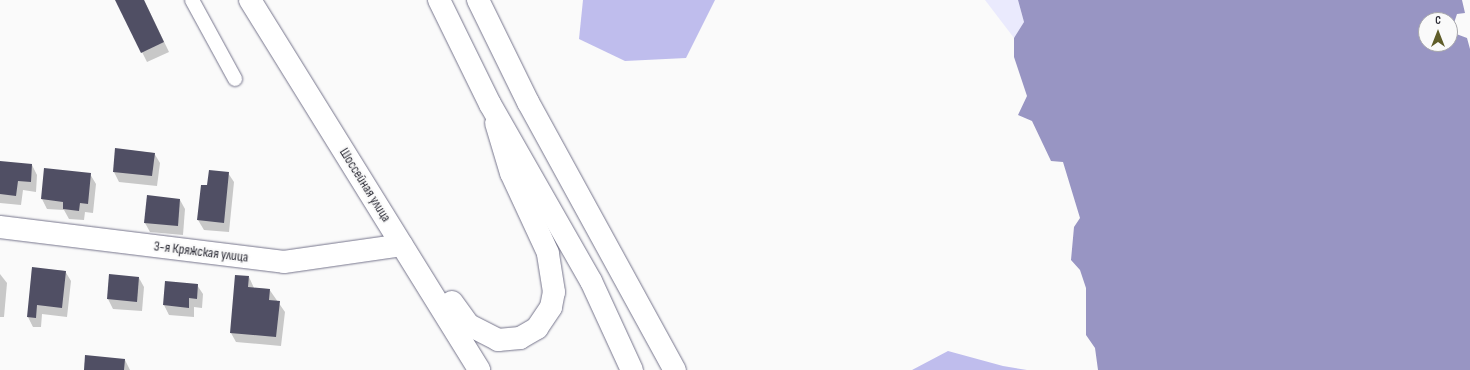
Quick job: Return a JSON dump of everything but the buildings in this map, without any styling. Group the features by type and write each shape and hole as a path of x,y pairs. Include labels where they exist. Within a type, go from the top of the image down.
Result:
{"main road":[{"name":"Шоссейная улица","path":"250,0 479,370"},
{"path":"439,0 490,104 591,281 632,370"},
{"path":"478,0 528,102 675,370"},
{"path":"429,287 446,294 469,325 498,340 520,338 537,328 551,307 554,292 548,253 511,173 490,104"},
{"name":"3-я Кряжская улица","path":"0,227 284,262 402,245"}],"lane":[{"path":"192,0 235,79"}],"shaded area":[{"path":"583,0 715,0 686,58 625,61 579,39"},
{"path":"985,0 1018,0 1024,22 1014,38"},
{"path":"1018,0 1462,0 1465,13 1418,12 1418,52 1458,52 1458,35 1467,38 1470,49 1470,370 1098,370 1095,348 1086,335 1086,288 1080,270 1071,260 1074,227 1080,218 1063,162 1051,161 1032,121 1018,115 1027,96 1014,57 1014,38 1024,22"},
{"path":"948,351 1003,366 1027,370 912,370"}]}
